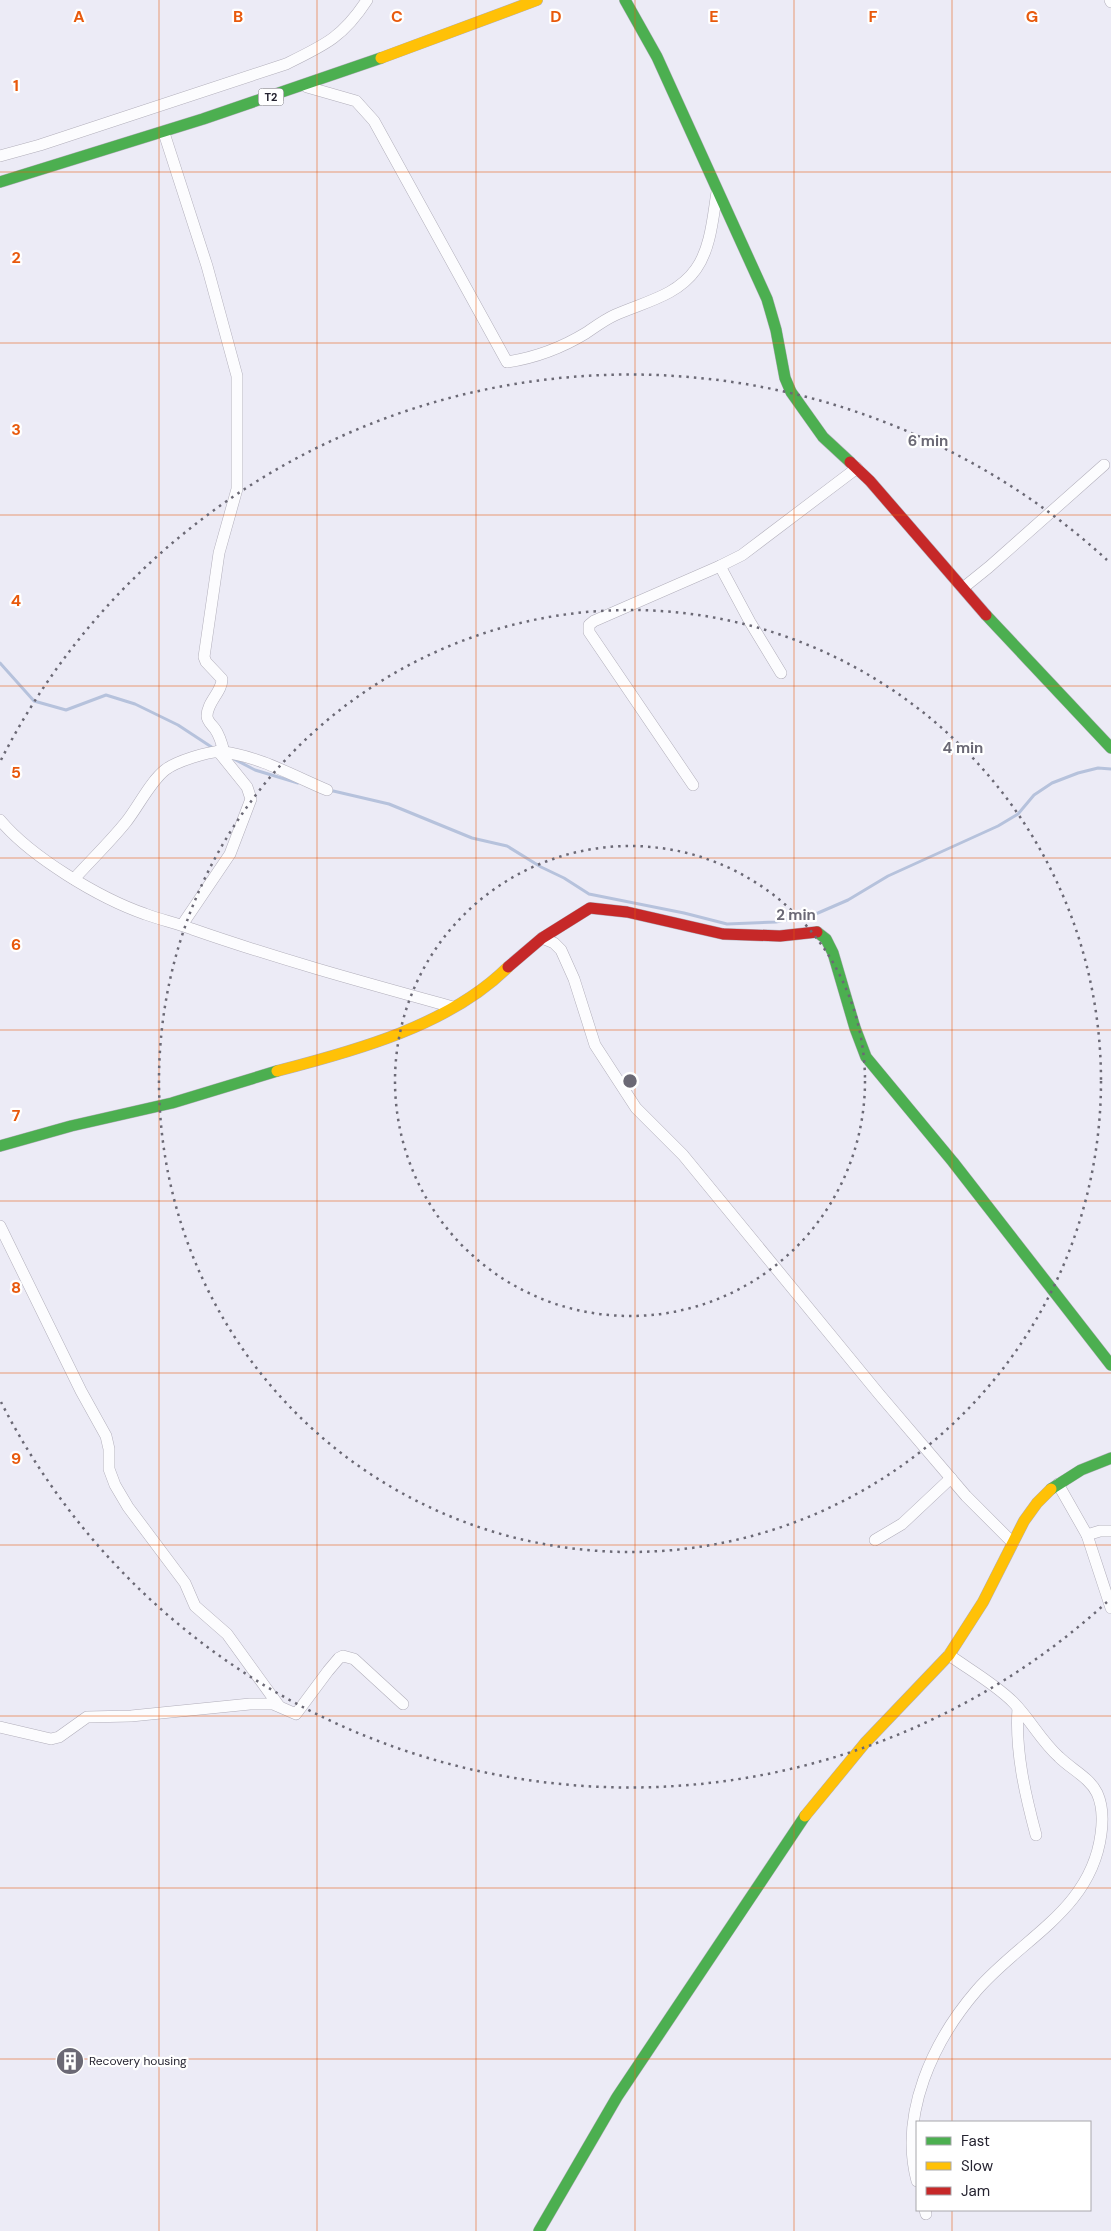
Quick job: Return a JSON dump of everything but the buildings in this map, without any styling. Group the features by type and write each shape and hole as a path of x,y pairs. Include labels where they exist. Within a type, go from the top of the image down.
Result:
{"main road":[{"name":"T2","path":"0,182 164,133 303,86 448,35 537,0"},
{"path":"625,0 657,57 767,299 776,330 785,378 791,392 823,437 857,468 905,519 1006,638 1111,748"},
{"path":"0,1146 71,1126 172,1103 238,1082 348,1053 413,1028 473,996 496,979 518,957 542,938 587,909 595,908 627,912 723,934 780,936 812,932 823,934 837,963 852,1022 866,1056 1087,1330 1111,1365"},
{"path":"539,2231 617,2097 815,1802 865,1743 949,1655 961,1639 992,1587 1023,1523 1037,1503 1058,1484 1092,1464 1111,1458"}],"street":[{"path":"0,156 40,145 286,64 315,50 342,32 367,0"},
{"path":"303,86 356,101 374,121 507,362 552,350 614,316 660,298 681,285 697,268 706,248 717,192"},
{"path":"164,133 207,266 237,376 237,489 219,554 204,657 206,662 222,679 222,684 208,708 208,721 219,735 221,752 247,787 251,799 230,854 182,925"},
{"path":"963,588 1002,556 1104,465"},
{"path":"692,785 589,632 591,622 742,555 857,468"},
{"path":"720,566 750,622 781,673"},
{"path":"74,879 126,822 164,771 184,761 221,752 256,761 327,790"},
{"path":"0,820 17,838 74,879 144,914 296,962 453,1007"},
{"path":"542,938 554,943 561,950 574,979 595,1045 636,1108 683,1155 879,1394 966,1496 1013,1542"},
{"path":"0,1226 81,1391 106,1436 109,1449 109,1469 115,1485 128,1507 185,1583 195,1606 226,1634 279,1706"},
{"path":"875,1540 902,1524 951,1478"},
{"path":"1058,1484 1087,1535 1111,1608"},
{"path":"1087,1535 1100,1530 1111,1531"},
{"path":"916,2177 911,2146 915,2105 938,2050 952,2023 978,1989 1063,1910 1076,1895 1093,1868 1103,1821 1101,1804 1093,1784 1058,1757 1018,1708 998,1690 949,1655"},
{"path":"0,1727 52,1739 59,1737 87,1717 131,1716 250,1704 270,1704 279,1706 294,1714 299,1713 328,1671 343,1656 354,1659 403,1704"},
{"path":"1018,1708 1018,1742 1023,1779 1036,1835"}],"waterway":[{"path":"0,663 34,701 66,710 106,695 135,704 178,725 213,748"},
{"path":"234,759 255,770 298,783"},
{"path":"329,790 389,804 472,838 507,846 589,894 684,913 727,924 776,922 818,913 848,900 888,876 998,826 1018,814 1034,795 1052,783 1098,768 1111,769"}],"traffic: fast":[{"path":"625,0 657,57 767,299 776,330 785,378 791,392 823,437 850,462"},
{"path":"0,182 203,119 381,58"},
{"path":"986,615 1111,748"},
{"path":"817,932 826,939 833,953 855,1028 866,1057 953,1162 1111,1365"},
{"path":"0,1146 71,1126 172,1103 277,1071"},
{"path":"1051,1489 1081,1470 1111,1458"},
{"path":"539,2231 617,2097 805,1816"}],"traffic: slow":[{"path":"381,58 537,0"},
{"path":"277,1071 369,1045 430,1020 458,1005 485,987 508,967"},
{"path":"805,1816 865,1743 949,1655 983,1602 1024,1521 1037,1503 1051,1489"}],"traffic: jam":[{"path":"850,462 870,481 986,615"},
{"path":"508,967 542,938 590,908 627,912 723,934 780,936 817,932"}],"place":[{"name":"Recovery housing","path":"70,2061"}]}
